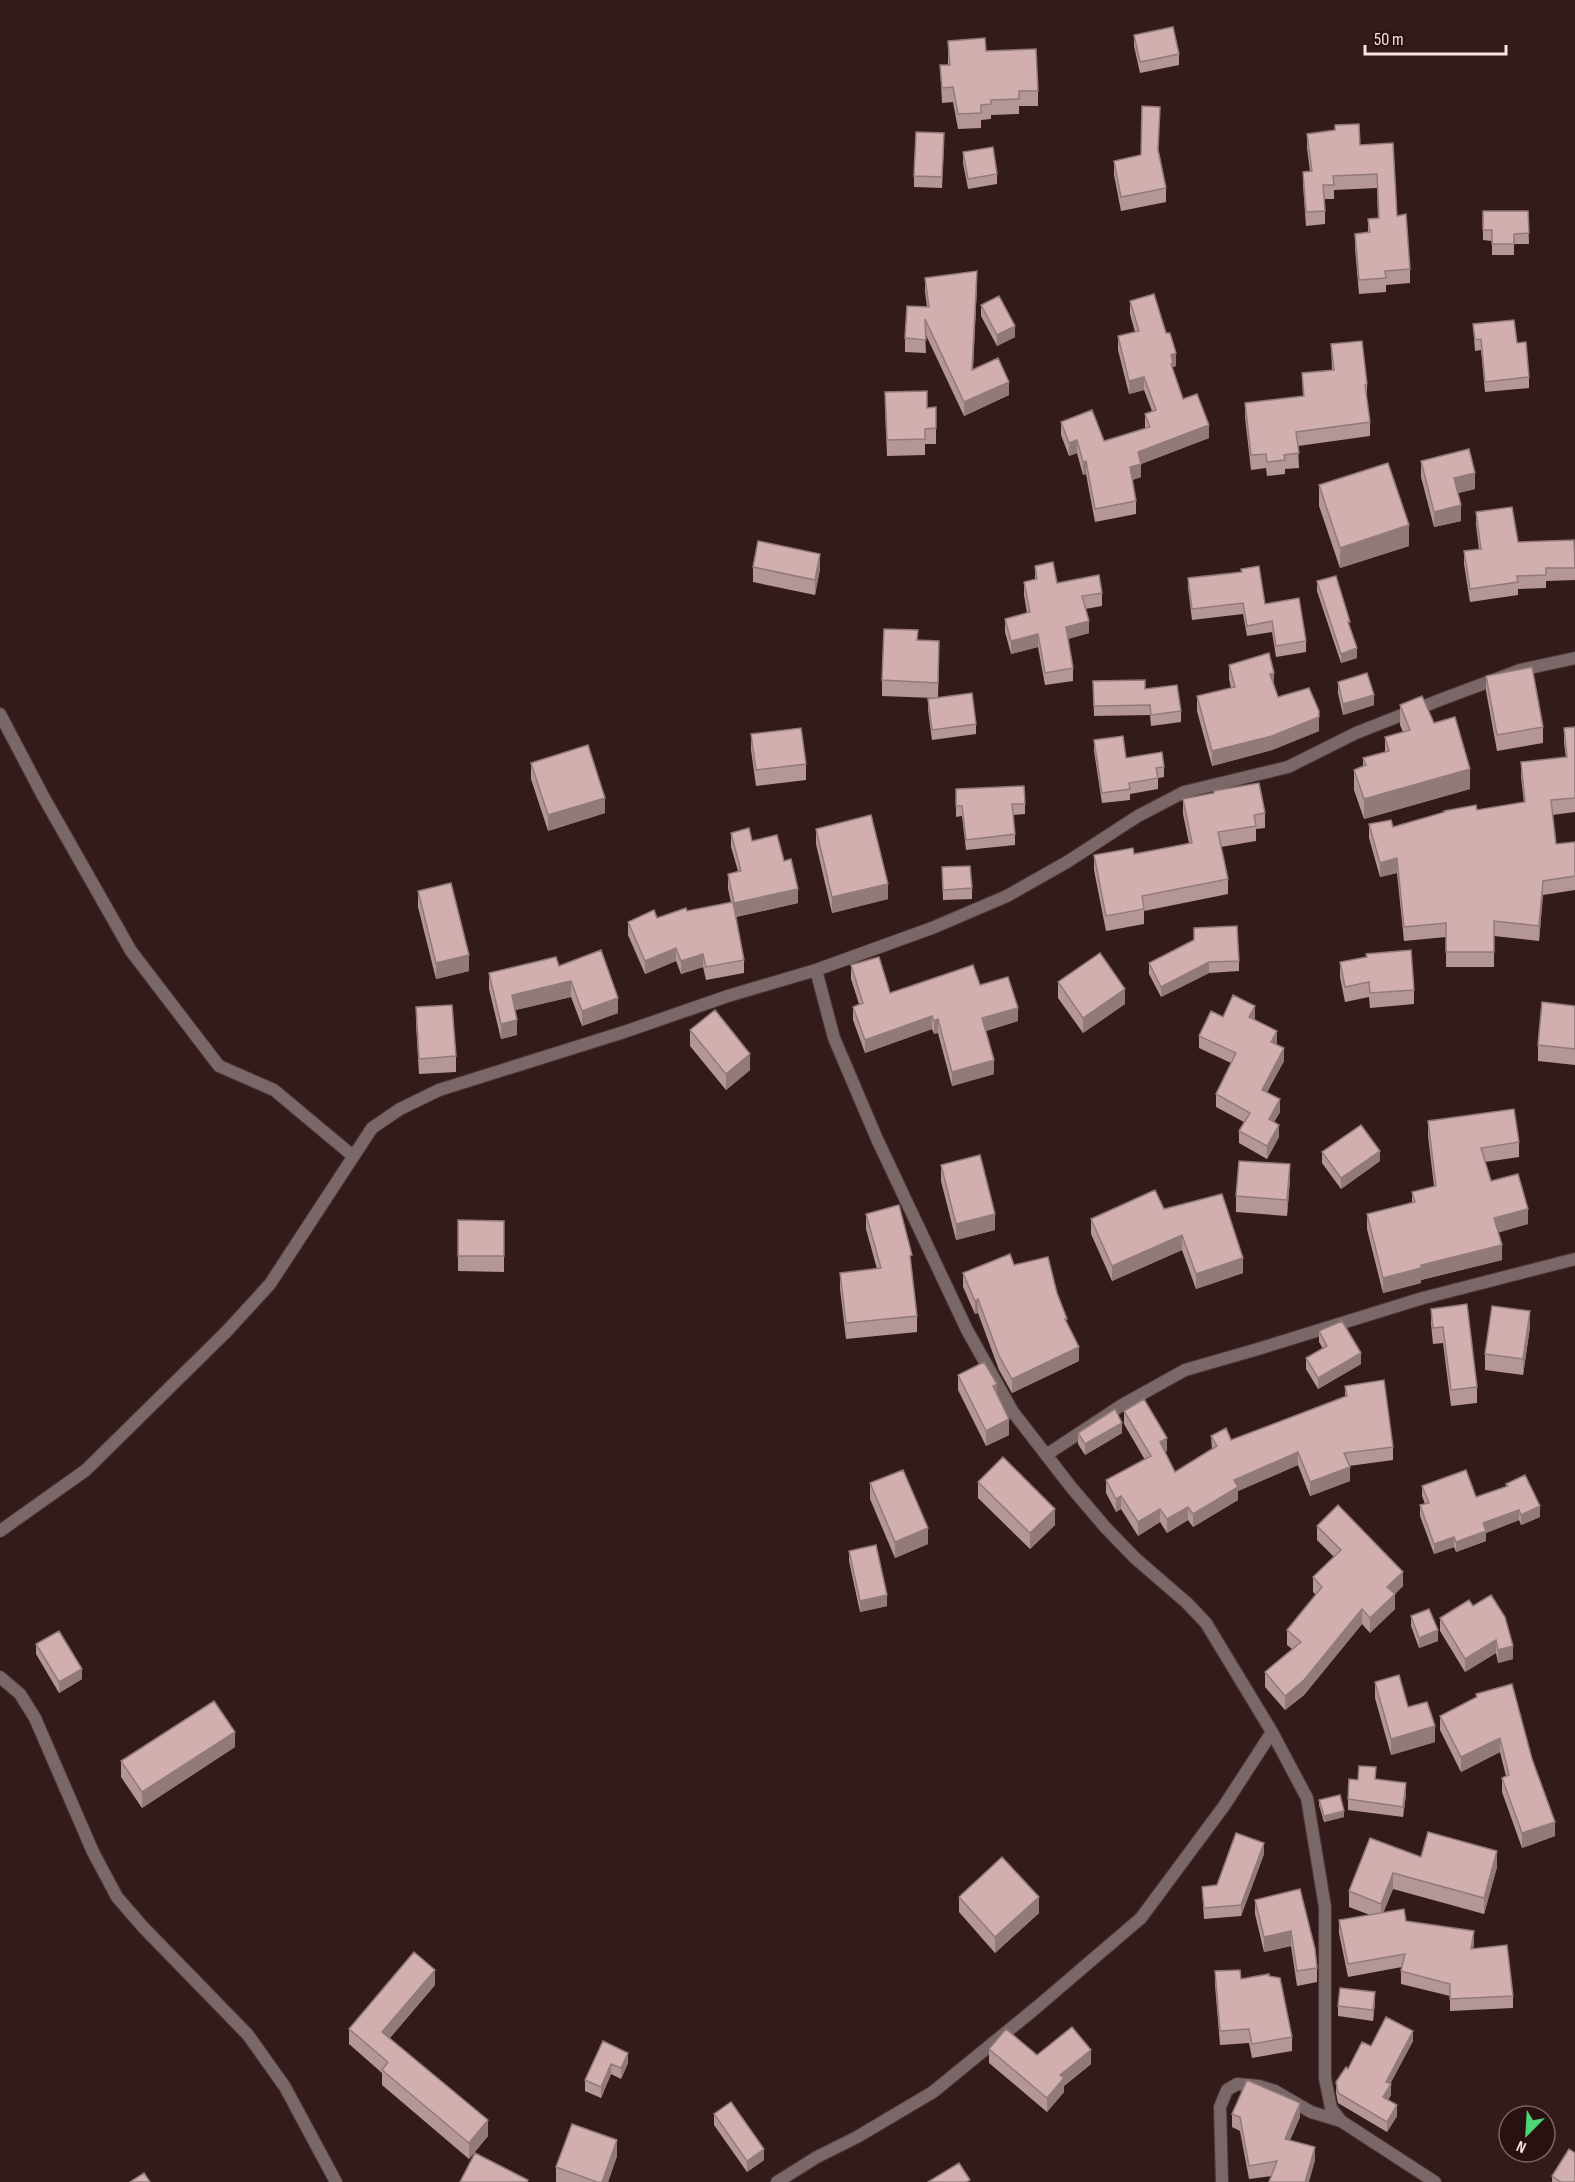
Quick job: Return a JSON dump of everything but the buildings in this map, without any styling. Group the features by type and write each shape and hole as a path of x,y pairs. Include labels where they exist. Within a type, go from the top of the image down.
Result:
{"street":[{"path":"0,1531 86,1470 227,1331 270,1284 372,1128 400,1109 439,1090 624,1032 728,996 816,970 932,928 1007,896 1067,862 1138,816 1184,792 1288,767 1356,733 1445,698 1520,670 1575,658"},
{"path":"0,714 43,796 131,951 219,1066 274,1090 353,1156"},
{"path":"816,970 834,1038 877,1139 967,1330 1013,1413 1106,1527 1135,1558 1187,1603 1206,1623 1272,1732 1307,1798 1325,1907 1325,2078 1331,2108 1341,2121"},
{"path":"1046,1455 1122,1405 1185,1370 1423,1298 1575,1259"},
{"path":"0,1677 21,1694 35,1718 93,1852 117,1897 248,2035 285,2087 336,2182"},
{"path":"777,2182 933,2092 1141,1918 1224,1806 1272,1732"},
{"path":"1222,2182 1220,2108 1227,2090 1237,2084 1259,2086 1275,2091 1311,2112 1341,2121 1435,2182"}]}
